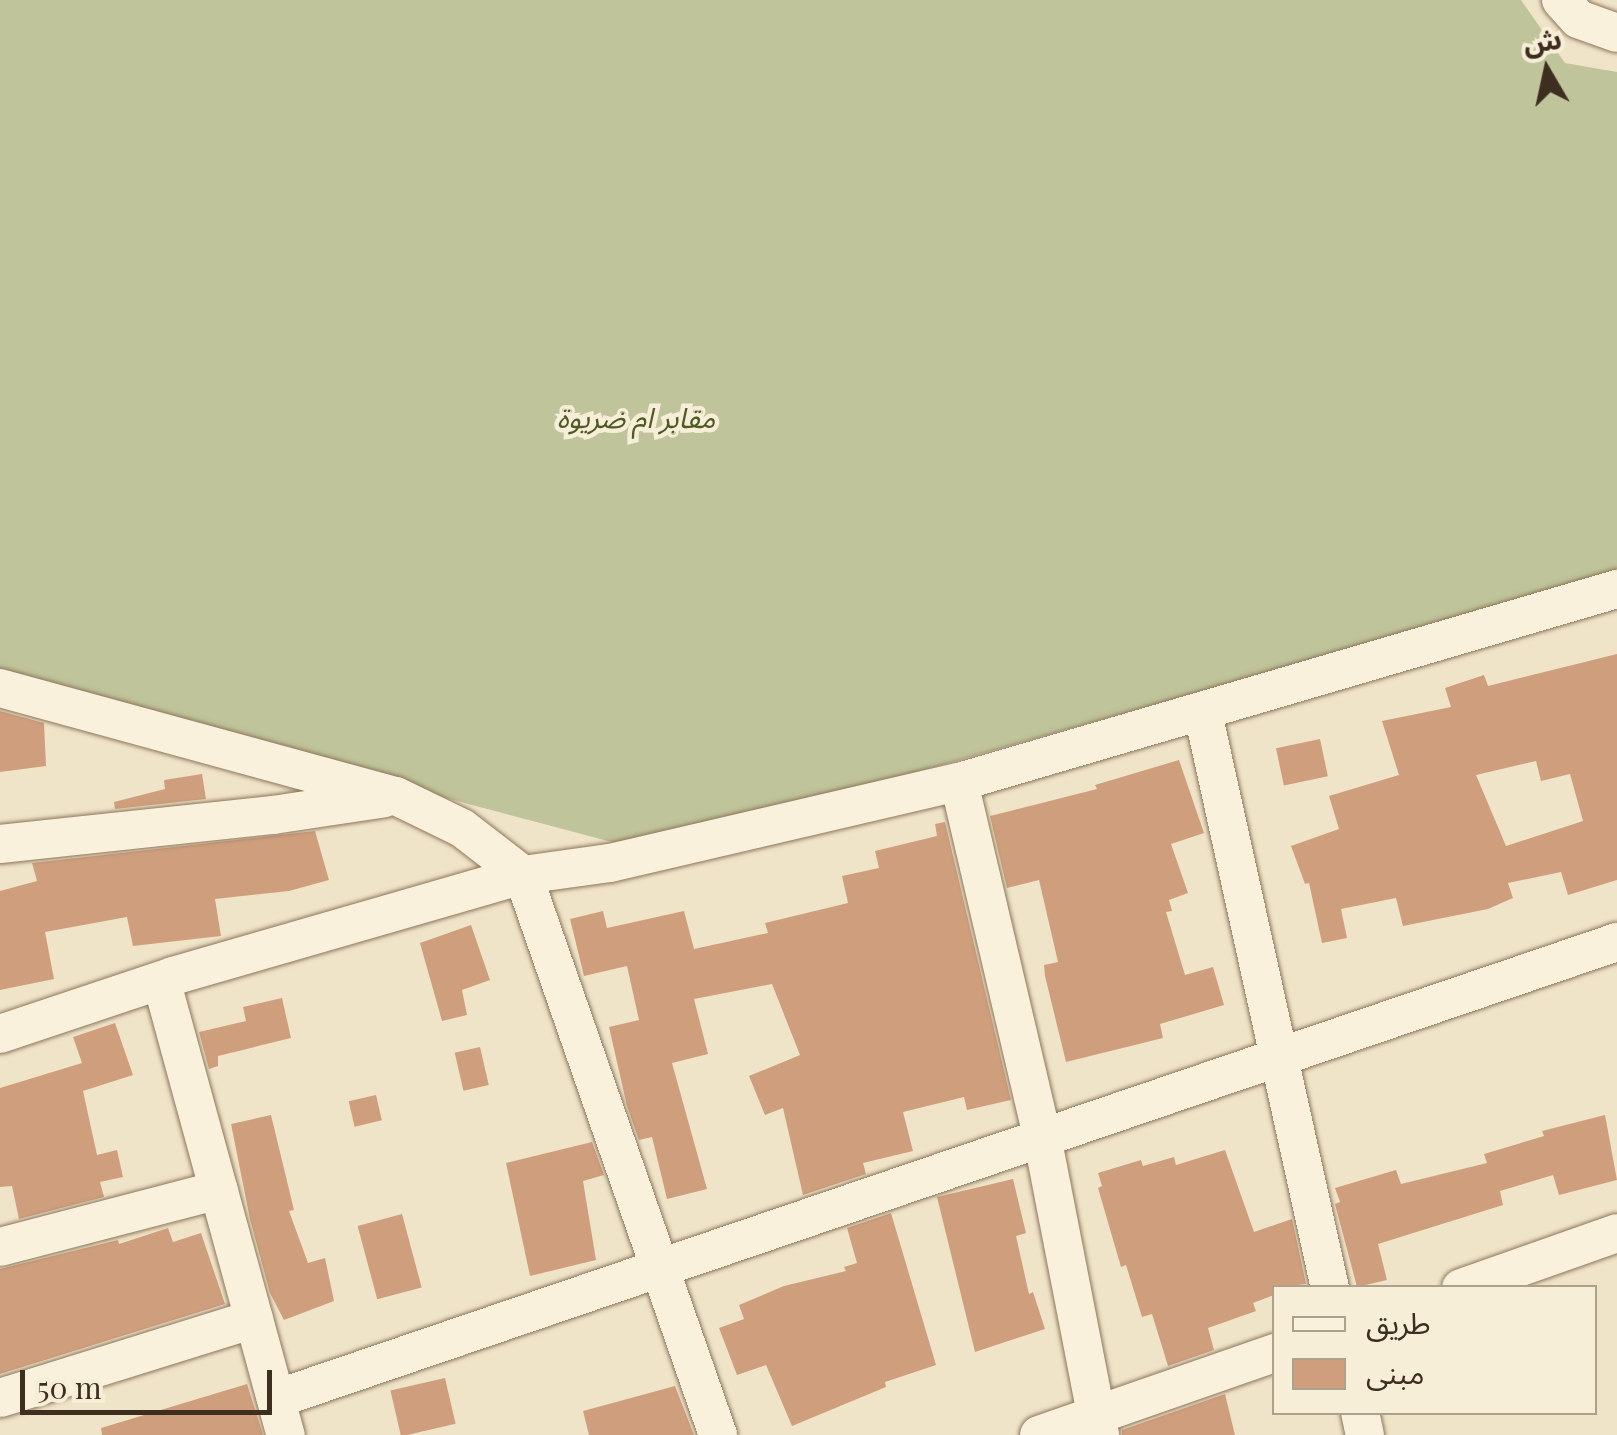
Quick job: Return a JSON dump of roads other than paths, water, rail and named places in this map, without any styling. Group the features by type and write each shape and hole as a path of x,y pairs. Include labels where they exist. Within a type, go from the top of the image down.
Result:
{"street":[{"path":"1561,0 1578,19 1617,33"},
{"path":"0,1034 523,875 610,863 959,782 1204,713 1617,588"},
{"path":"0,688 396,796 462,828 523,875 718,1435"},
{"path":"1204,713 1329,1285"},
{"path":"959,782 1042,1136 1098,1426"},
{"path":"0,844 273,816 396,796"},
{"path":"276,1399 1617,942"},
{"path":"162,983 286,1435"},
{"path":"0,1246 219,1190"},
{"path":"1470,1285 1617,1233"},
{"path":"0,1398 254,1319"},
{"path":"1040,1435 1098,1426 1272,1354"}],"park label":[{"name":"مقابر ام ضريوة","path":"636,417"}]}
